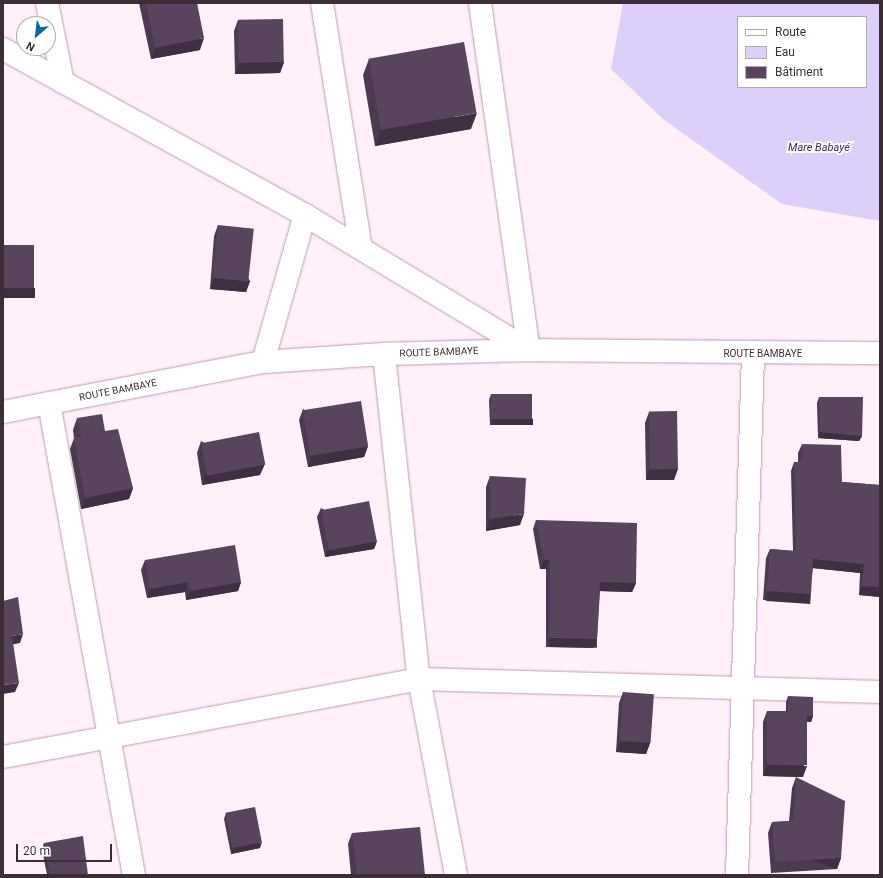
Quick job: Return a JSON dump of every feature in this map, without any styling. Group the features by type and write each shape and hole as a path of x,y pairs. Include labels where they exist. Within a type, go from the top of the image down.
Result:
{"street":[{"path":"47,3 63,82"},
{"path":"322,3 361,248"},
{"path":"480,3 529,350"},
{"path":"3,49 305,215 529,350"},
{"path":"263,362 305,215"},
{"name":"ROUTE BAMBAYE","path":"3,412 263,362 384,354 529,350 753,354 880,353"},
{"path":"384,354 419,679 456,875"},
{"path":"738,875 753,354"},
{"path":"49,403 134,875"},
{"path":"3,757 419,679 744,691 880,692"}],"water":[{"name":"Mare Babayé","path":"623,3 880,3 880,221 782,204 663,119 611,69"}],"building":[{"path":"146,3 197,3 204,38 155,48"},
{"path":"283,19 284,62 239,63 238,20"},
{"path":"464,42 477,113 381,130 368,59"},
{"path":"218,225 254,229 248,281 212,278"},
{"path":"3,245 34,245 34,288 3,288"},
{"path":"491,394 532,394 532,419 491,419"},
{"path":"819,397 863,397 862,436 820,432"},
{"path":"361,401 368,446 310,456 303,410"},
{"path":"649,411 677,411 678,469 650,469"},
{"path":"102,414 105,431 118,429 133,488 85,498 74,438 81,437 77,418"},
{"path":"259,432 265,464 207,476 201,443"},
{"path":"802,444 841,445 842,482 880,485 880,587 862,586 864,564 813,559 811,594 767,591 770,549 796,551 794,462 801,462"},
{"path":"490,476 526,478 524,514 490,519"},
{"path":"369,501 377,541 329,551 321,510"},
{"path":"536,520 637,523 636,583 600,582 597,639 549,638 550,560 544,560"},
{"path":"235,545 241,582 190,591 188,582 150,589 145,560"},
{"path":"18,597 23,634 12,636 19,683 3,685 3,601"},
{"path":"623,692 654,694 651,743 620,741"},
{"path":"788,696 813,697 813,716 807,716 807,711 788,711"},
{"path":"767,711 807,711 807,765 767,765"},
{"path":"796,777 845,801 841,858 775,862 772,822 793,821"},
{"path":"255,807 262,842 232,848 226,813"},
{"path":"420,827 425,875 357,875 352,833"},
{"path":"83,836 88,875 50,875 44,843"}]}
